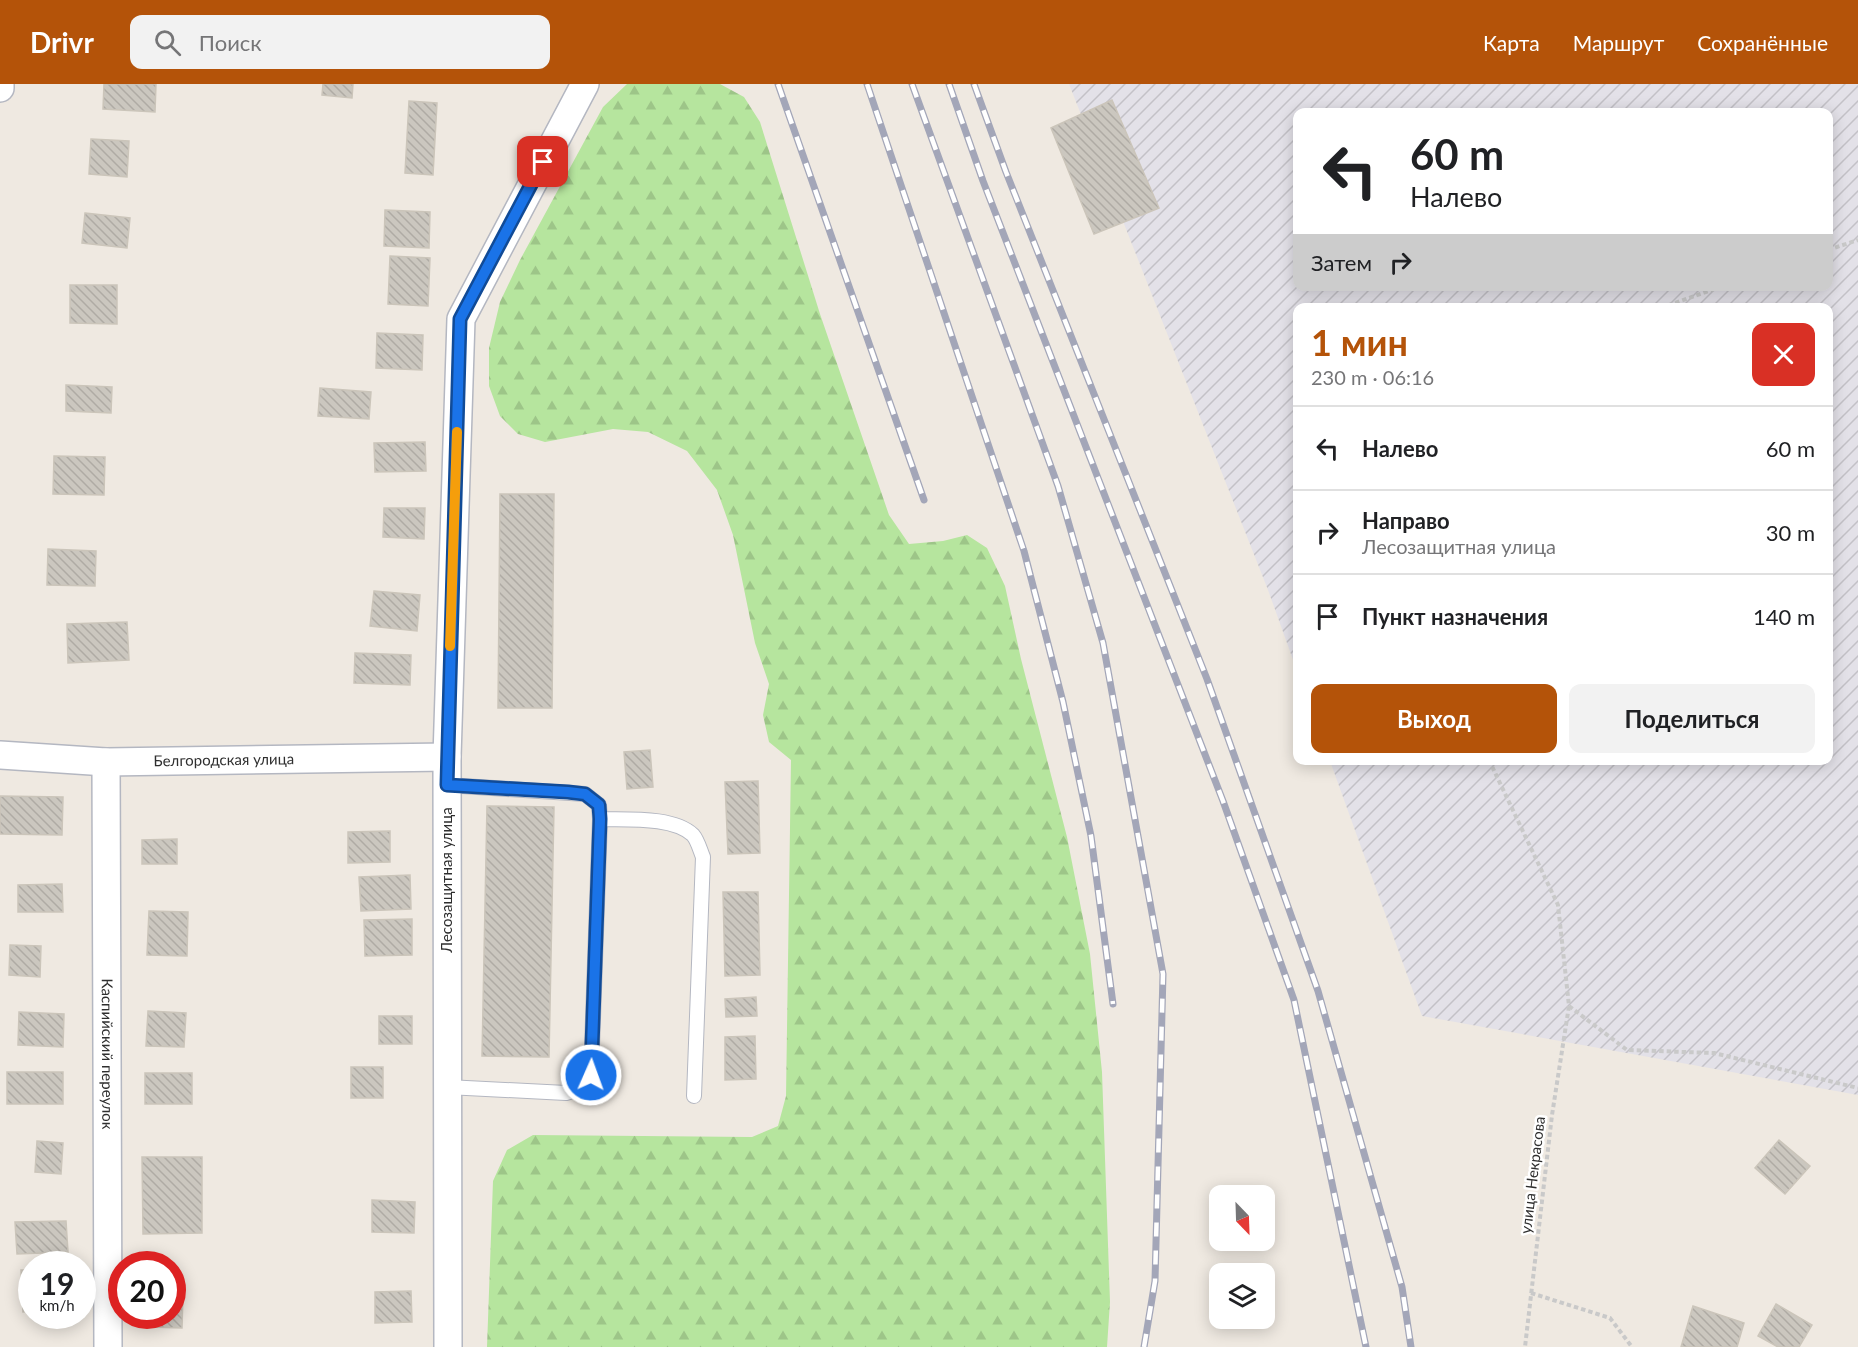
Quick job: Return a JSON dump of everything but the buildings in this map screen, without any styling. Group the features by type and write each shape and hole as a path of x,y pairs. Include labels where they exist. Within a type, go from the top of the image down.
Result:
{"street":[{"name":"Лесозащитная улица","path":"447,1347 447,757 460,319 585,84"},
{"name":"Белгородская улица","path":"0,755 106,762 447,757"},
{"name":"Каспийский переулок","path":"106,762 108,1347"}],"lane":[{"path":"447,785 585,794 599,805 600,819 591,1075 582,1088 566,1093 447,1087"},
{"path":"600,819 664,822 681,826 695,837 703,857 694,1096"}],"path":[{"path":"1833,248 1858,240"},
{"path":"1676,303 1709,291"},
{"name":"улица Некрасова","path":"1491,765 1558,905 1569,1006 1552,1115 1525,1347"},
{"path":"1569,1006 1627,1050 1714,1053 1858,1088"},
{"path":"1531,1293 1610,1318 1632,1347"}],"shaded area":[{"path":"1069,84 1858,84 1858,1095 1422,1016 1331,765 1833,765 1833,303 1293,303 1293,660 1268,590"}],"green space":[{"path":"627,84 720,84 744,97 760,122 820,314 889,515 909,544 943,541 967,535 987,548 1005,586 1021,659 1067,837 1090,954 1102,1072 1110,1302 1107,1347 487,1347 493,1181 507,1150 533,1135 752,1137 778,1126 786,1096 791,760 769,742 763,715 769,684 755,643 733,535 717,490 687,451 648,432 613,429 545,442 518,434 500,416 489,386 489,348 500,302 520,260 603,107"}],"railway":[{"path":"778,84 924,500"},
{"path":"867,84 1024,551 1063,702 1091,836 1113,1004"},
{"path":"912,84 1058,486 1103,643 1163,974 1155,1281 1144,1347"},
{"path":"949,84 983,181 1223,801 1294,1000 1366,1347"},
{"path":"974,84 1006,172 1207,679 1318,991 1402,1287 1411,1347"}],"slow traffic":[{"path":"450,646 457,432"}],"route":[{"path":"543,162 460,319 447,785 585,794 599,805 591,1075"}]}
